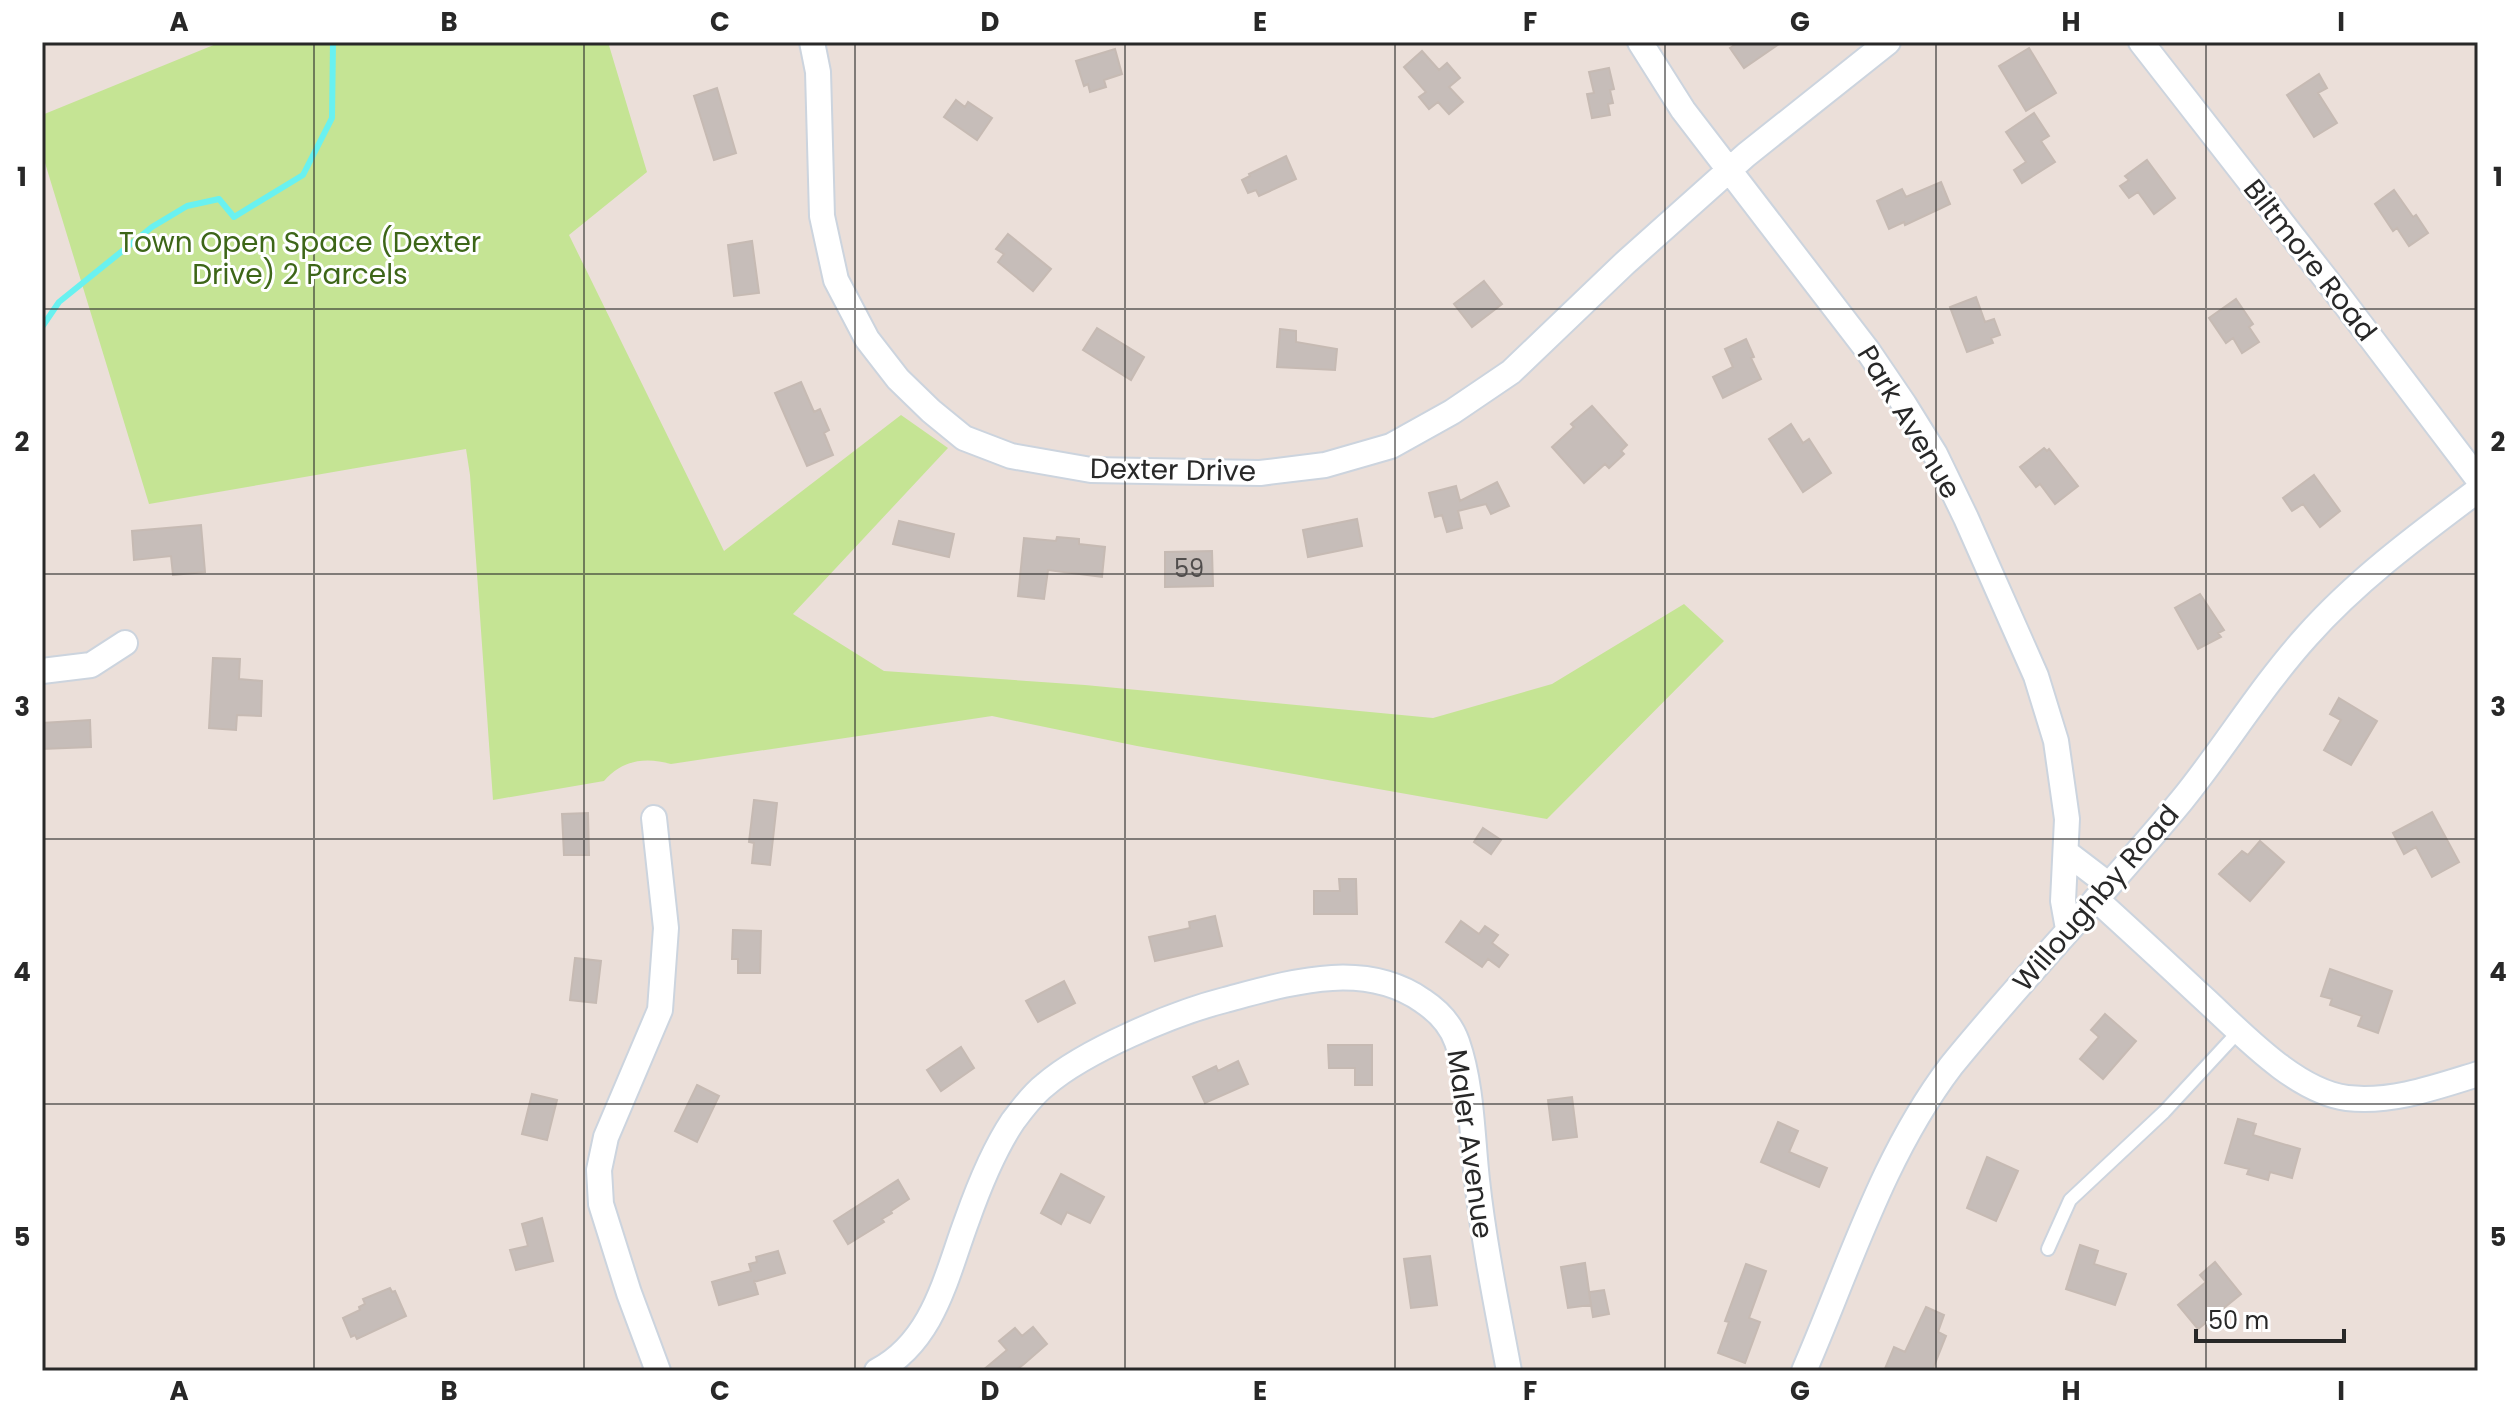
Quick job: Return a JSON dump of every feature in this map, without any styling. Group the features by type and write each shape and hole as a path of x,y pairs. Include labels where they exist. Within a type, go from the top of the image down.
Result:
{"street":[{"name":"Dexter Drive","path":"812,42 818,72 822,216 836,280 867,339 898,379 931,411 964,438 1011,456 1091,470 1260,473 1325,465 1391,446 1452,412 1511,372 1625,263 1746,155 1888,42"},
{"name":"Park Avenue","path":"1640,42 1683,110 1868,351 1935,454 2003,598 2048,712 2063,782 2067,853 2063,901 2068,929"},
{"name":"Biltmore Road","path":"2141,42 2478,479"},
{"name":"Willoughby Road","path":"1804,1371 1889,1167 1924,1101 1987,1021 2183,798 2281,667 2308,636 2365,579 2478,490"},
{"path":"42,671 91,665 125,643"},
{"path":"654,818 666,928 660,1010 606,1137 599,1170 601,1204 658,1371"},
{"path":"2067,853 2098,873 2103,892 2239,1031 2303,1081 2345,1098 2373,1099 2404,1095 2478,1074"},
{"name":"Maler Avenue","path":"877,1371 906,1351 927,1324 987,1168 1025,1104 1043,1087 1063,1072 1118,1042 1188,1012 1296,982 1353,976 1412,993 1440,1016 1457,1043 1466,1078 1483,1233 1509,1371"}],"lane":[{"path":"2048,1249 2070,1200 2164,1112 2239,1031"}],"green space":[{"name":"Town Open Space (Dexter Drive) 2 Parcels","path":"221,42 608,42 647,172 569,235 724,551 901,415 948,448 793,614 884,671 1085,685 1433,718 1552,684 1684,604 1724,641 1547,819 1137,746 992,716 671,764 634,762 618,768 604,781 493,800 466,449 149,504 42,153 42,115"}],"building":[{"path":"1739,42 1782,42 1744,68 1730,48"},
{"path":"2029,48 2056,93 2026,111 1999,66"},
{"path":"1115,49 1122,74 1104,80 1106,87 1090,92 1088,84 1084,86 1076,61"},
{"path":"1422,51 1439,70 1447,63 1460,78 1449,87 1463,102 1449,114 1438,102 1429,109 1419,97 1426,92 1404,67"},
{"path":"1609,68 1614,89 1610,90 1613,103 1608,104 1610,115 1592,118 1587,94 1594,93 1589,72"},
{"path":"2319,74 2327,88 2318,93 2337,123 2314,137 2287,95"},
{"path":"717,88 736,153 714,160 694,96"},
{"path":"956,100 965,107 968,102 992,118 977,140 944,117"},
{"path":"2034,113 2049,136 2041,141 2055,162 2022,183 2014,170 2026,162 2006,132"},
{"path":"1286,156 1296,179 1259,196 1256,190 1248,193 1242,180"},
{"path":"2147,160 2175,198 2154,214 2138,192 2129,198 2120,186 2129,180 2125,176"},
{"path":"1941,182 1950,204 1889,229 1877,201 1902,189 1906,197"},
{"path":"2394,190 2428,233 2409,246 2397,228 2393,231 2375,204"},
{"path":"1008,234 1051,269 1033,291 998,262 1004,254 996,249"},
{"path":"752,241 759,293 734,296 728,245"},
{"path":"1484,281 1502,304 1472,327 1454,304"},
{"path":"1976,297 1985,322 1994,319 2000,335 1991,338 1993,343 1967,352 1950,307"},
{"path":"2236,299 2253,324 2249,327 2259,342 2242,353 2233,338 2226,343 2209,318"},
{"path":"1097,328 1144,357 1131,380 1083,350"},
{"path":"1280,329 1296,331 1296,342 1337,349 1335,370 1277,367"},
{"path":"1746,339 1761,379 1723,398 1713,377 1733,367 1725,349"},
{"path":"801,382 814,412 820,409 829,430 824,433 833,455 807,466 775,393"},
{"path":"1592,406 1627,445 1621,451 1624,454 1609,468 1605,464 1584,483 1552,447 1574,427 1571,424"},
{"path":"1791,424 1803,443 1809,439 1831,473 1803,492 1769,439"},
{"path":"2044,448 2049,449 2078,486 2055,504 2040,484 2036,487 2020,467"},
{"path":"2314,475 2340,511 2320,527 2303,504 2292,511 2283,498"},
{"path":"1497,482 1509,506 1491,514 1486,504 1458,511 1462,528 1447,532 1442,515 1435,517 1429,493 1456,486 1460,501"},
{"path":"1357,519 1362,546 1308,557 1303,530"},
{"path":"899,521 954,534 949,557 893,544"},
{"path":"201,525 205,572 173,575 171,556 134,560 132,531"},
{"path":"1057,537 1079,539 1079,544 1105,547 1102,577 1048,570 1044,599 1018,596 1024,538 1056,541"},
{"path":"1212,551 1213,586 1165,587 1165,552"},
{"path":"2200,594 2224,630 2218,633 2221,637 2198,649 2175,608"},
{"path":"213,658 240,659 239,679 262,681 261,716 237,715 236,730 209,728"},
{"path":"2339,698 2377,721 2351,765 2324,750 2341,720 2330,714"},
{"path":"90,720 91,747 42,749 42,723"},
{"path":"754,800 777,803 770,865 752,863 754,843 749,842"},
{"path":"2432,812 2459,862 2432,877 2416,847 2404,854 2393,833"},
{"path":"588,813 589,855 564,855 562,814"},
{"path":"1483,828 1501,840 1491,854 1474,842"},
{"path":"2260,841 2284,862 2250,901 2219,874 2242,851 2248,855"},
{"path":"1339,879 1356,879 1357,914 1314,914 1314,891 1340,891"},
{"path":"1215,916 1222,946 1155,961 1149,937 1190,928 1189,922"},
{"path":"1461,921 1479,934 1485,926 1498,935 1492,943 1508,955 1499,967 1488,959 1482,967 1446,942"},
{"path":"733,930 761,931 760,973 738,973 738,959 732,959"},
{"path":"575,958 601,961 596,1003 570,1000"},
{"path":"2330,969 2392,991 2378,1033 2358,1026 2362,1016 2330,1005 2332,999 2321,996"},
{"path":"1064,981 1075,1003 1038,1022 1026,1001"},
{"path":"2105,1014 2136,1041 2103,1079 2080,1059 2099,1037 2091,1030"},
{"path":"1328,1045 1372,1045 1372,1085 1355,1085 1355,1068 1329,1068"},
{"path":"961,1047 974,1068 941,1091 927,1070"},
{"path":"1238,1061 1248,1084 1205,1103 1193,1077 1216,1066 1218,1071"},
{"path":"697,1085 719,1096 697,1142 675,1131"},
{"path":"532,1094 557,1100 547,1140 522,1134"},
{"path":"1572,1097 1577,1137 1553,1140 1548,1100"},
{"path":"2238,1119 2256,1124 2253,1135 2300,1149 2292,1178 2270,1172 2268,1180 2247,1174 2249,1169 2225,1163"},
{"path":"1778,1122 1798,1131 1789,1152 1827,1168 1819,1187 1761,1162"},
{"path":"1987,1157 2018,1171 1996,1221 1967,1208"},
{"path":"1061,1174 1104,1197 1090,1223 1067,1212 1061,1224 1041,1213"},
{"path":"898,1180 909,1199 882,1219 884,1222 848,1244 834,1221"},
{"path":"542,1218 553,1261 516,1270 510,1250 528,1246 522,1224"},
{"path":"2080,1245 2098,1251 2094,1264 2126,1274 2115,1305 2066,1289"},
{"path":"778,1251 785,1273 755,1282 758,1294 719,1305 712,1282 751,1271 749,1264 757,1262 756,1257"},
{"path":"1430,1256 1437,1305 1411,1308 1404,1259"},
{"path":"2215,1262 2241,1294 2198,1329 2178,1305 2206,1282 2200,1275"},
{"path":"1585,1263 1591,1305 1568,1308 1561,1267"},
{"path":"1746,1264 1766,1271 1749,1318 1760,1322 1745,1363 1718,1353 1729,1322 1725,1321"},
{"path":"390,1288 392,1292 395,1291 406,1316 357,1339 355,1335 351,1337 343,1318 360,1310 359,1307 365,1304 363,1299"},
{"path":"1604,1290 1609,1314 1593,1317 1589,1292"},
{"path":"1926,1307 1944,1315 1938,1332 1946,1336 1932,1371 1884,1371 1894,1347 1905,1352"},
{"path":"1033,1327 1047,1344 1024,1364 1015,1371 982,1371 1007,1350 999,1341 1015,1328 1022,1336"}],"waterway":[{"path":"42,327 59,302 152,227 187,206 219,199 234,217 303,175 332,118 333,42"}]}
